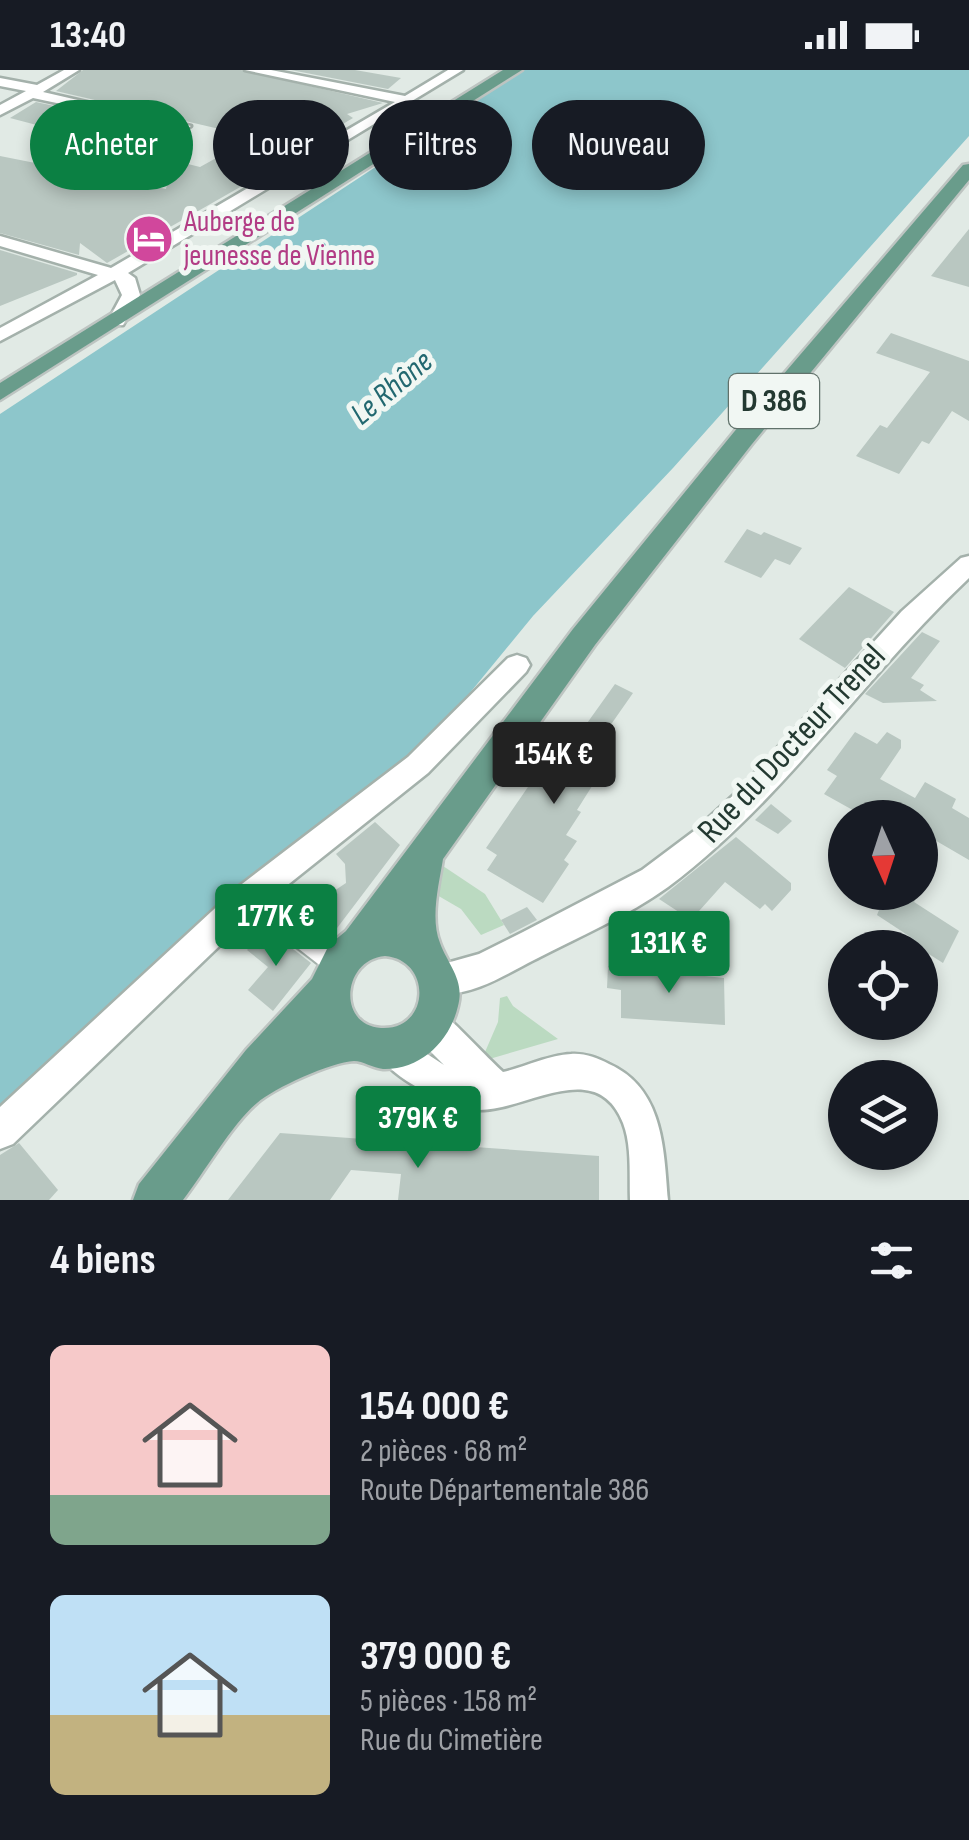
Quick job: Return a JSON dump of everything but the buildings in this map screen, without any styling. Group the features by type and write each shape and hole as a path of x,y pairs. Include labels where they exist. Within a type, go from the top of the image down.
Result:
{"main road":[{"path":"0,370 248,226 492,70"},
{"path":"0,393 514,70"},
{"name":"D 386","path":"155,1200 246,1088 283,1034 343,967 584,637 756,423 969,169"},
{"name":"D 386","path":"426,851 418,898 430,964"},
{"path":"391,937 430,964 440,999 431,1022 414,1039 373,1044 334,1019 343,967 391,937"},
{"name":"D 386","path":"246,1088 294,1059 373,1044"}],"street":[{"path":"0,112 8,101 36,91 72,70"},
{"path":"251,70 407,100 457,70"},
{"path":"0,82 74,100"},
{"path":"0,335 113,274 369,122"},
{"path":"0,241 126,278 130,295 118,322"},
{"name":"Rue du Docteur Trenel","path":"430,964 483,970 652,880 748,799 910,618 967,570"},
{"path":"0,1131 249,897 418,765 517,665"},
{"path":"249,897 343,967"},
{"path":"431,1022 442,1039 497,1091"},
{"path":"373,1044 442,1084 469,1092 497,1091 580,1070 606,1080 628,1094 643,1128 649,1200"}],"green space":[{"path":"440,864 485,894 504,925 481,935 461,909 430,891"},
{"path":"507,996 513,1006 558,1039 482,1059 498,1022 500,998"}],"water":[{"name":"Le Rhône","path":"523,70 969,70 969,136 407,759 253,873 0,1111 0,414 341,190 349,190 349,184 369,171 369,190 512,190 512,100 477,100"}],"place":[{"name":"Auberge de jeunesse de Vienne","path":"149,239"}]}
